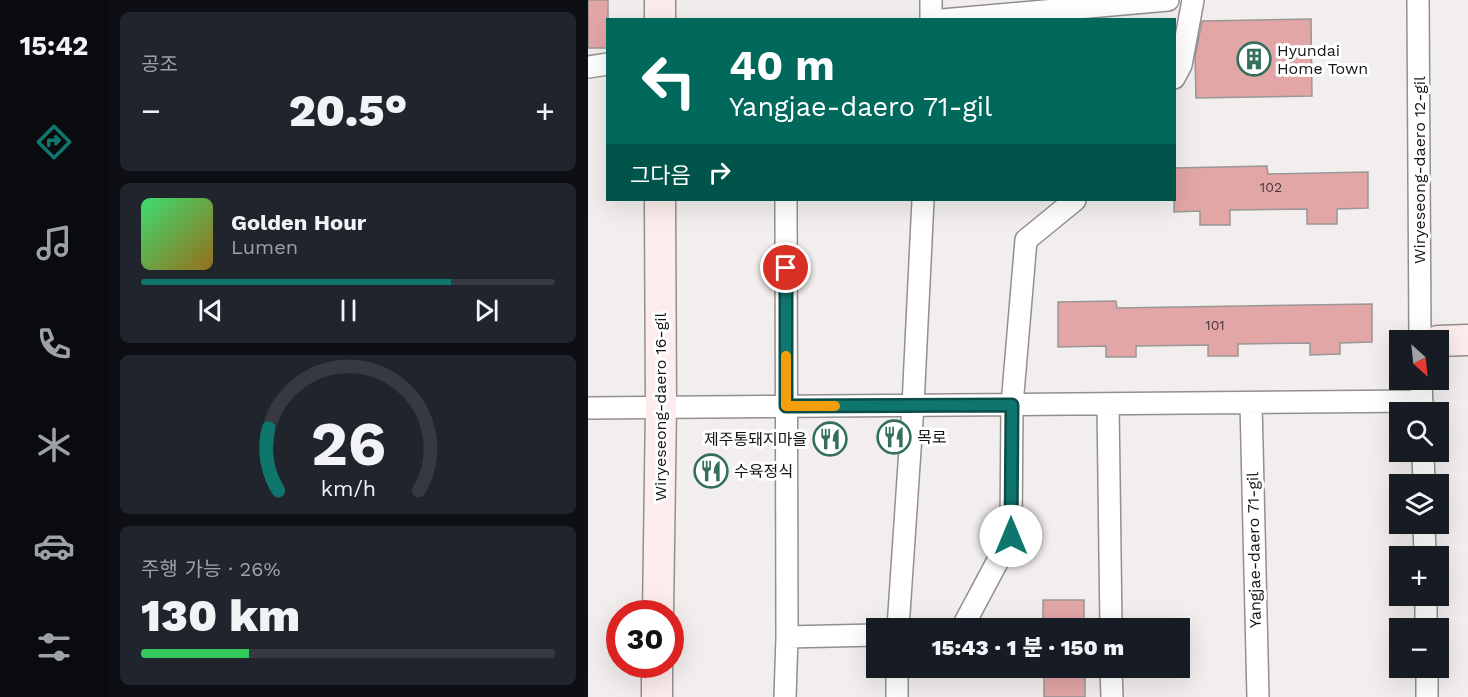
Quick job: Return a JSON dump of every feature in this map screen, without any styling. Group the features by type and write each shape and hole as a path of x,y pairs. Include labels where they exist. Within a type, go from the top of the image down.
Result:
{"street":[{"path":"660,0 660,18"},
{"path":"931,0 931,18"},
{"path":"965,18 1168,0"},
{"path":"1176,74 1181,65 1193,0"},
{"name":"Wiryeseong-daero 12-gil","path":"1418,0 1420,330"},
{"path":"588,67 606,64"},
{"name":"Wiryeseong-daero 16-gil","path":"658,600 661,407 660,201"},
{"path":"785,697 787,637 786,201"},
{"path":"899,618 914,405 923,201"},
{"path":"967,618 1011,536 1012,405 1026,240 1074,201"},
{"path":"1449,340 1468,340"},
{"path":"588,408 1251,403 1389,406"},
{"name":"Yangjae-daero 71-gil","path":"1251,403 1257,697"},
{"path":"1108,404 1111,618"},
{"path":"787,637 866,635"},
{"path":"657,678 657,697"},
{"path":"897,678 897,697"},
{"path":"1111,678 1112,697"},
{"path":"1427,678 1427,697"}],"building":[{"path":"588,0 608,0 606,48 588,48"},
{"name":"Hyundai Home Town","path":"1311,19 1312,96 1196,98 1195,57 1202,21"},
{"path":"1267,166 1268,174 1368,172 1368,208 1337,209 1337,224 1307,224 1307,209 1230,210 1230,225 1200,225 1200,211 1174,212 1176,168"},
{"path":"1116,301 1117,308 1372,304 1372,342 1340,343 1340,354 1310,355 1310,343 1238,344 1238,356 1208,356 1208,345 1136,346 1136,357 1106,357 1106,346 1058,347 1058,302"},
{"path":"1043,600 1084,600 1084,618 1043,618"},
{"path":"1044,678 1085,678 1085,697 1044,697"}],"slow traffic":[{"path":"786,356 786,406 835,406"}],"place":[{"name":"Hyundai Home Town","path":"1254,59"},
{"name":"목로","path":"894,437"},
{"name":"제주통돼지마을","path":"830,439"},
{"name":"수육정식","path":"711,471"}],"route":[{"path":"786,268 786,406 1012,405 1011,536"}]}
